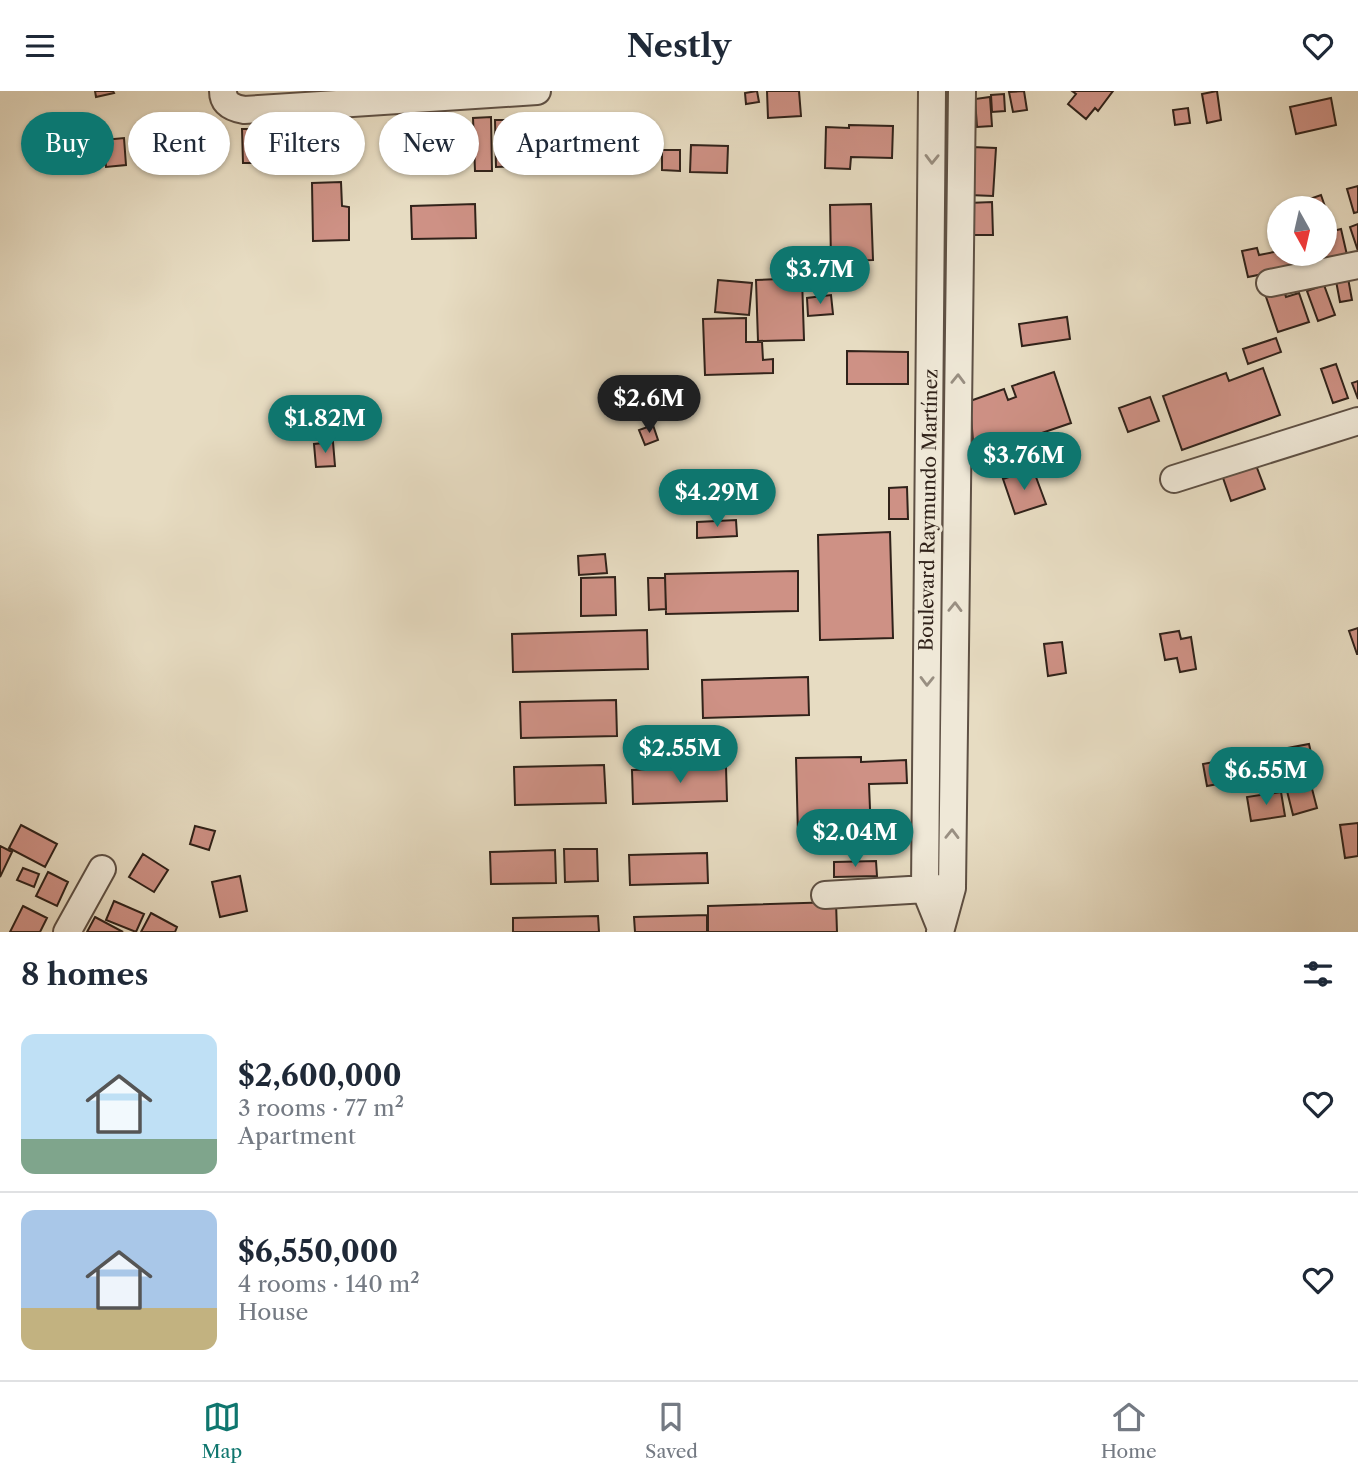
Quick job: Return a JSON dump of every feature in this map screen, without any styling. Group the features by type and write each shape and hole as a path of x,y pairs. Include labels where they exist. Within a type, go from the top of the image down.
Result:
{"street":[{"path":"223,94 232,107 244,110 537,91"},
{"name":"Boulevard Raymundo Martínez","path":"932,91 925,889 940,929"},
{"name":"Boulevard Raymundo Martínez","path":"940,929 951,888 962,91"},
{"path":"1270,283 1358,265"},
{"path":"1174,479 1358,421"},
{"path":"929,446 957,445"},
{"path":"67,932 102,869"},
{"path":"825,895 951,888"}],"building":[{"path":"95,91 113,91 114,93 96,97"},
{"path":"757,91 759,102 746,104 745,93"},
{"path":"767,91 799,91 801,116 768,118"},
{"path":"1024,91 1027,110 1013,112 1009,92"},
{"path":"1072,91 1113,91 1098,111 1095,108 1086,119 1068,104 1076,94"},
{"path":"1217,91 1221,120 1207,123 1202,94"},
{"path":"1004,94 1005,111 992,112 991,95"},
{"path":"990,97 992,126 977,127 975,99"},
{"path":"1331,98 1336,125 1296,134 1290,107"},
{"path":"1188,108 1190,123 1175,125 1173,110"},
{"path":"491,117 492,171 479,171 479,118"},
{"path":"849,125 893,126 892,158 851,157 850,169 825,168 826,127 849,128"},
{"path":"242,129 244,129 244,163"},
{"path":"124,138 126,165 114,166 114,139"},
{"path":"691,145 728,146 727,173 690,172"},
{"path":"972,147 996,148 993,196 969,195"},
{"path":"664,150 680,150 680,171 664,170"},
{"path":"341,182 342,206 349,207 349,240 313,241 312,183"},
{"path":"1358,186 1358,212 1354,213 1347,189"},
{"path":"992,202 993,235 968,235 968,203"},
{"path":"475,204 476,238 412,239 411,206"},
{"path":"871,204 873,260 831,261 830,205"},
{"path":"1358,224 1358,251 1350,227"},
{"path":"1341,229 1347,255 1337,257 1337,230"},
{"path":"1257,248 1259,255 1267,253 1267,266 1302,266 1248,277 1242,251"},
{"path":"802,278 804,340 758,341 756,280"},
{"path":"1348,278 1352,300 1340,302 1336,281"},
{"path":"718,280 752,283 749,315 715,312"},
{"path":"1324,285 1335,315 1318,321 1307,291"},
{"path":"1283,288 1286,297 1299,293 1309,322 1278,332 1265,294"},
{"path":"831,295 833,314 808,316 807,298"},
{"path":"1067,317 1070,339 1022,346 1019,324"},
{"path":"746,318 746,342 762,342 763,360 773,359 773,373 705,375 703,319"},
{"path":"1276,338 1281,352 1248,364 1243,349"},
{"path":"847,351 908,352 908,384 847,384"},
{"path":"1336,364 1348,398 1333,403 1321,369"},
{"path":"1263,368 1280,415 1182,450 1163,396 1226,373 1229,381"},
{"path":"1054,372 1071,423 974,456 970,401 1004,389 1008,400 1016,397 1012,386"},
{"path":"1358,381 1358,399 1352,383"},
{"path":"1150,397 1159,421 1128,432 1119,408"},
{"path":"653,425 658,440 645,445 639,430"},
{"path":"333,442 335,466 316,467 314,444"},
{"path":"1254,460 1265,489 1231,501 1221,472"},
{"path":"1033,469 1046,504 1015,514 1003,479"},
{"path":"729,474 730,513 686,514 685,475"},
{"path":"907,487 908,519 889,519 889,488"},
{"path":"736,520 737,536 697,538 697,522"},
{"path":"890,532 893,638 820,640 818,535"},
{"path":"605,554 607,573 579,575 578,556"},
{"path":"798,571 798,611 666,614 665,574"},
{"path":"615,577 616,615 581,616 581,578"},
{"path":"648,578 665,578 666,609 649,610"},
{"path":"1358,628 1358,654 1357,654 1349,631"},
{"path":"647,630 648,669 513,672 512,634"},
{"path":"1179,631 1181,639 1191,637 1196,669 1180,672 1177,658 1165,660 1160,634"},
{"path":"1062,642 1066,673 1048,676 1044,644"},
{"path":"808,677 809,715 703,718 702,680"},
{"path":"616,700 617,736 521,738 520,702"},
{"path":"1309,744 1314,766 1207,786 1203,764"},
{"path":"861,757 861,762 906,760 907,783 869,784 871,834 798,836 796,758"},
{"path":"604,765 606,803 515,805 514,767"},
{"path":"726,767 727,801 633,804 632,770"},
{"path":"1310,781 1317,808 1293,815 1286,787"},
{"path":"1281,792 1285,816 1251,821 1247,797"},
{"path":"1358,823 1358,856 1345,858 1340,825"},
{"path":"21,825 57,844 45,867 9,848"},
{"path":"195,826 215,831 209,850 190,844"},
{"path":"0,846 12,852 0,877"},
{"path":"564,849 597,849 598,881 565,882"},
{"path":"555,850 556,883 491,884 490,852"},
{"path":"707,853 708,883 630,885 629,855"},
{"path":"143,854 168,870 154,892 129,877"},
{"path":"876,861 877,876 834,877 834,862"},
{"path":"23,868 39,874 34,887 17,880"},
{"path":"48,872 68,882 57,906 36,896"},
{"path":"240,876 247,911 220,917 212,882"},
{"path":"114,901 144,914 136,932 106,920"},
{"path":"836,902 837,932 708,932 708,906"},
{"path":"23,906 47,918 40,932 10,932"},
{"path":"151,913 177,927 175,932 141,932"},
{"path":"707,915 707,932 635,932 634,917"},
{"path":"598,916 599,932 513,932 513,918"},
{"path":"95,917 123,932 87,932"}]}
